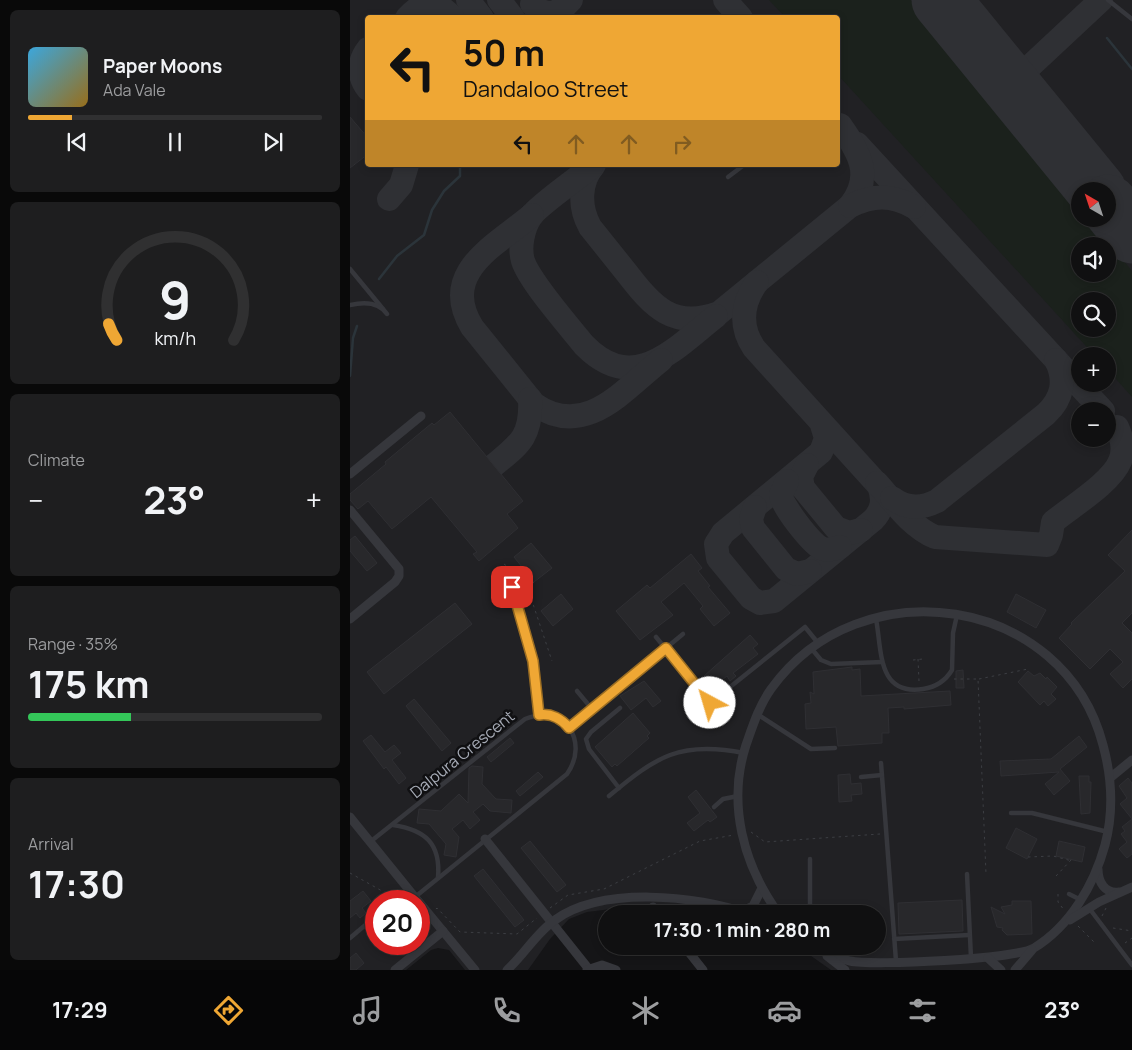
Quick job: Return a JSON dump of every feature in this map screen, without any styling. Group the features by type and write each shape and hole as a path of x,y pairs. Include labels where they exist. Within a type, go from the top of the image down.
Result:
{"street":[{"path":"350,474 420,416"},
{"path":"350,619 399,576 399,569 351,514"},
{"path":"773,905 762,888 749,860 741,834 738,796 744,753 757,714 779,679 815,646 842,629 876,618 916,611 980,618 1006,629 1037,648 1060,667 1074,684 1093,716 1102,739 1110,778 1111,804 1108,832 1099,864 1098,875 1102,885 1112,892 1121,891"},
{"path":"1110,778 1132,760"},
{"path":"350,817 408,889"},
{"path":"485,839 552,921 588,969 602,965 616,970"},
{"path":"1016,970 1032,950 1057,928 1081,900 1099,864"},
{"path":"1057,928 1089,908 1132,887"},
{"path":"754,905 759,899 762,888"},
{"path":"507,970 552,921 576,907 606,900 659,897 702,900 719,905"},
{"path":"430,915 475,970"},
{"path":"395,970 442,931"},
{"path":"835,955 851,962 882,963 988,958 1032,950"},
{"path":"691,955 703,970"},
{"path":"826,955 845,970"},
{"path":"988,958 1001,970"},
{"path":"875,970 882,963"}],"lane":[{"path":"1108,0 1132,19"},
{"path":"728,177 741,167"},
{"path":"350,269 387,314"},
{"path":"350,305 372,303 383,309"},
{"path":"512,587 533,661 539,715"},
{"path":"876,618 882,662 886,673 894,683 904,688 920,689 934,686 944,679 953,665 953,633 957,614"},
{"path":"656,636 710,703 805,627 821,660 831,664 882,662"},
{"path":"427,890 438,878 485,839 567,774 574,764 576,744 569,728 683,634"},
{"path":"577,691 592,709"},
{"path":"619,788 589,750 587,742 591,732 620,708"},
{"name":"Dalpura Crescent","path":"370,842 525,719 545,714 556,718 569,728"},
{"path":"757,714 811,749 835,748"},
{"path":"576,744 587,742"},
{"path":"610,796 645,766 674,752 711,748 744,753"},
{"path":"882,763 885,833 896,961"},
{"path":"861,777 882,775"},
{"path":"714,807 723,799 738,796"},
{"path":"1011,813 1032,813 1108,832"},
{"path":"393,825 411,829 428,839 438,859 438,878"},
{"path":"810,860 810,905"},
{"path":"967,874 971,958"},
{"path":"1069,894 1081,900"},
{"path":"1089,908 1132,965"},
{"path":"350,938 365,925"},
{"path":"894,939 969,935"}],"path":[{"path":"504,564 531,585"},
{"path":"534,582 528,589 552,661"},
{"path":"918,659 920,689"},
{"path":"913,660 923,659"},
{"path":"944,679 978,679 1028,669"},
{"path":"978,679 986,874"},
{"path":"430,913 437,908 460,932 517,934 568,895 604,889 700,841 752,832 765,842 885,833"},
{"path":"1028,857 1053,856 1072,860 1056,876"},
{"path":"350,872 384,890"},
{"path":"1105,922 1101,917 1108,906"},
{"path":"1109,927 1132,931"},
{"path":"1119,949 1132,938"}],"shaded area":[{"path":"350,0 1132,0 1132,970 831,970 810,955 886,955 886,905 598,905 598,911 587,912 569,919 550,939 528,970 465,970 449,950 438,948 430,951 430,890 365,890 365,955 425,955 406,970 350,970"},
{"path":"769,0 911,0 1071,196 1071,228 1097,228 1105,237 1071,237 1071,282 1116,282 1116,251 1132,271 1132,397 1116,379 1116,347 1087,347 1078,337 1116,337 1116,292 1071,292 1071,330 840,77 840,15 783,15"}],"building":[{"path":"350,117 365,134 365,156 350,168"},
{"path":"450,412 523,501 507,514 518,528 479,561 473,554 477,552 431,497 392,529 368,501 358,509 350,500 350,494 386,464 385,462 432,423 434,425"},
{"path":"1132,530 1132,613 1122,623 1132,633 1132,679 1123,688 1110,674 1123,662 1110,649 1090,669 1059,638 1071,623 1125,571 1108,555"},
{"path":"355,536 377,563 367,571 350,551 350,540"},
{"path":"531,543 552,568 534,582 514,557"},
{"path":"691,554 702,568 698,571 710,586 708,587 730,613 714,626 700,609 703,606 684,583 661,602 673,615 640,640 616,611 647,585 650,588"},
{"path":"561,594 573,609 553,626 541,611"},
{"path":"1016,594 1046,610 1036,628 1007,612"},
{"path":"455,603 472,624 384,694 367,672"},
{"path":"750,635 758,644 753,648 758,654 733,673 736,676 730,681 727,676 718,683 714,677 708,681 704,676"},
{"path":"852,667 852,670 860,669 861,696 950,691 951,705 904,709 904,707 888,708 889,733 882,733 882,743 838,746 836,727 806,729 805,704 811,703 810,692 814,694 813,672"},
{"path":"963,670 964,688 956,688 956,671"},
{"path":"1028,671 1034,676 1040,673 1057,687 1051,694 1056,699 1048,706 1044,701 1040,705 1018,682"},
{"path":"644,681 661,701 653,707 646,698 631,710 620,696"},
{"path":"414,699 451,743 442,751 406,706"},
{"path":"633,713 650,733 647,736 649,738 617,766 615,764 612,767 595,747"},
{"path":"371,735 385,752 394,745 401,753 392,760 406,778 399,784 386,767 384,769 363,741"},
{"path":"1079,736 1087,747 1060,769 1070,781 1054,795 1045,784 1059,772 1001,776 1000,761 1051,759"},
{"path":"510,738 514,743 491,762 487,757"},
{"path":"472,766 483,767 482,784 496,799 512,800 511,813 490,811 483,804 473,812 480,820 470,829 463,820 452,829 459,837 456,857 444,855 446,844 429,824 417,823 419,809 441,811 459,794 468,803 469,768"},
{"path":"538,772 543,777 520,796 516,791"},
{"path":"850,774 851,784 861,783 862,794 851,795 852,801 839,802 838,775"},
{"path":"1079,776 1089,776 1089,782 1091,782 1090,813 1081,814"},
{"path":"1128,778 1132,783 1132,819 1120,804 1127,798 1119,786"},
{"path":"696,790 717,817 710,822 708,820 694,831 687,823 700,813 688,797"},
{"path":"1132,819 1132,854 1127,858 1119,849 1127,842 1121,834 1125,831 1122,827"},
{"path":"1016,828 1037,839 1027,859 1006,848"},
{"path":"530,841 566,885 557,892 521,848"},
{"path":"1059,841 1085,847 1082,862 1056,856"},
{"path":"483,869 524,920 515,927 474,876"},
{"path":"363,891 365,894 365,906 362,908 365,914 360,918 356,913 350,918 350,901"},
{"path":"962,900 963,931 899,934 898,903"},
{"path":"1012,901 1031,901 1032,934 1007,935 1002,930 1003,928 997,927 991,907 1005,914 1001,907 1012,905"},
{"path":"356,953 364,963 356,970 350,970 350,958"}],"waterway":[{"path":"1107,38 1132,69"},
{"path":"379,279 397,256 424,235 432,210 444,191 460,176 460,167"},
{"path":"350,376 353,338 357,326"}],"taxiway":[{"path":"468,0 480,15"},
{"path":"499,0 511,15"},
{"path":"532,4 547,13 557,11 571,0"},
{"path":"725,0 738,15"},
{"path":"1010,85 1101,0"},
{"path":"410,15 424,5 430,4 436,5 450,15"},
{"path":"365,54 360,69 365,84"},
{"path":"593,167 585,179 582,195 582,203 590,227 645,296 655,305 676,317 689,319 703,318 719,313 850,206 861,184 861,164 853,145 840,125"},
{"path":"857,144 1095,402"},
{"path":"389,199 401,185 406,167"},
{"path":"591,167 531,216 522,238 522,256 527,270 550,303 584,345 602,360 620,367 637,367 653,362 669,353 716,316"},
{"path":"850,206 858,202 882,197 898,200 914,207"},
{"path":"532,215 476,262 467,276 462,291 464,308 472,327 534,404 553,414 570,417 587,414 618,397 661,360"},
{"path":"757,282 748,298 744,315 744,323 749,340 754,348 821,422 826,438 821,452 723,533 716,544 718,558 751,598 760,603 774,601 873,520 881,508 882,495 879,486 821,422"},
{"path":"892,498 897,502 914,507 937,501 1046,414 1056,402 1061,388 1061,375 1056,360"},
{"path":"493,466 517,445 526,431 529,422 530,399"},
{"path":"877,483 911,521 926,533 935,537 1047,545 1053,522 1100,486 1116,469 1122,457 1123,448 1117,427"},
{"path":"807,465 801,477 803,488 836,528 849,533 861,530"},
{"path":"787,481 781,495 786,507 798,524 816,545 821,548 828,550 840,547"},
{"path":"755,507 751,519 753,528 786,569 797,574 810,571"}],"runway":[{"path":"941,0 1090,182"},
{"path":"1116,214 1132,234"}],"route":[{"path":"512,587 533,661 539,715 545,714 556,718 564,722 569,728 666,648 710,703"}]}
